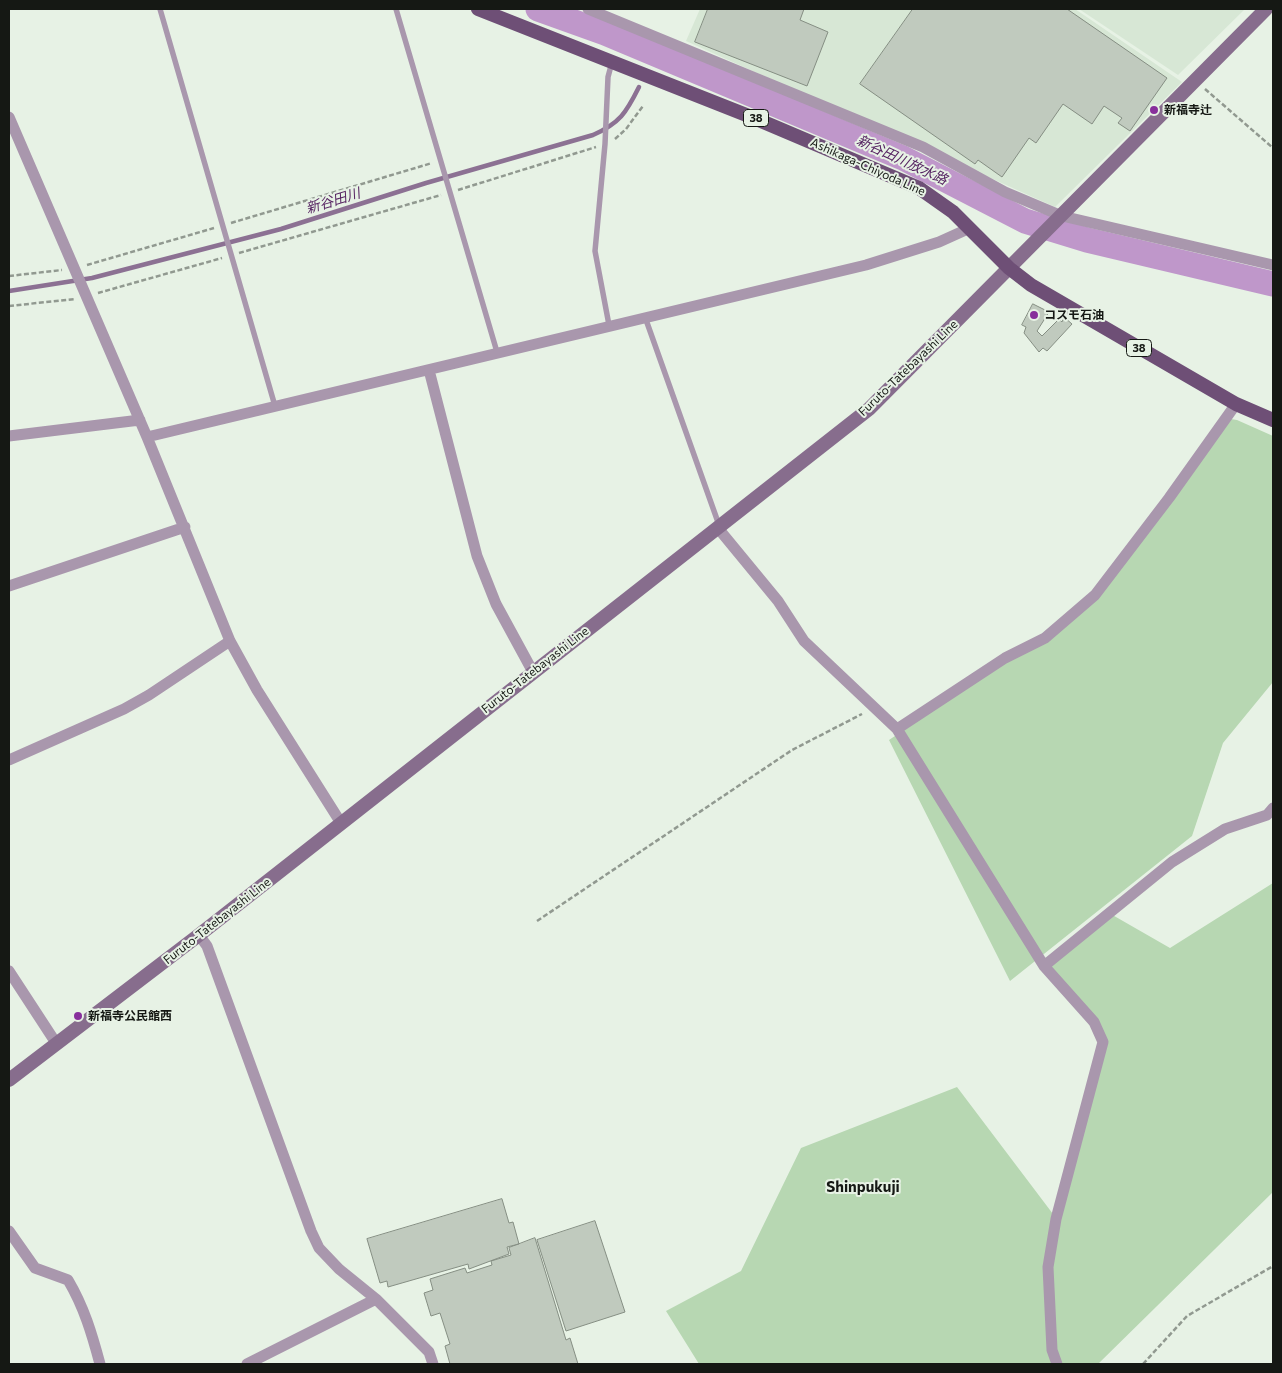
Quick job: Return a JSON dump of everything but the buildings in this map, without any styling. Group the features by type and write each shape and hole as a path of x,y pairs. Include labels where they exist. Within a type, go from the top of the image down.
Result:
{"main road":[{"name":"Ashikaga-Chiyoda Line","path":"478,9 754,118 919,188 937,199 970,228 1009,268 1031,285 1236,404 1273,420"},
{"path":"1060,217 1266,9"},
{"name":"Furuto-Tatebayashi Line","path":"9,1080 199,935 869,409 1060,217"}],"street":[{"path":"588,9 923,148 1005,192 1060,217 1273,264"},
{"path":"9,116 71,270 86,293 140,420 230,641 257,690 341,823"},
{"path":"147,437 866,265 939,242 970,228"},
{"path":"429,370 478,556 496,604 533,672"},
{"path":"897,729 1005,658 1044,638 1095,595 1169,498 1236,404"},
{"path":"9,436 140,420"},
{"path":"719,525 722,533 778,601 804,641 897,729 1044,966 1094,1022 1104,1042 1056,1219 1048,1267 1052,1350 1057,1364"},
{"path":"9,586 185,527"},
{"path":"9,760 124,709 149,695 230,641"},
{"path":"1044,966 1172,862 1225,829 1267,814 1273,808"},
{"path":"199,935 206,946 311,1231 319,1248 339,1269 376,1299 429,1352 433,1364"},
{"path":"9,971 56,1043"},
{"path":"9,1231 35,1268 68,1280 80,1301 100,1364"},
{"path":"247,1364 376,1299"}],"lane":[{"path":"160,9 275,406"},
{"path":"396,9 497,352"},
{"path":"609,325 595,252 605,141 608,77 612,62"},
{"path":"645,317 719,525"}],"path":[{"path":"1195,80 1273,148"},
{"path":"9,306 86,293 449,189 605,141 626,129 643,106"},
{"path":"9,276 71,270 224,229 441,160"},
{"path":"537,921 792,750 874,708"},
{"path":"1143,1364 1187,1316 1273,1266"}],"shaded area":[{"path":"700,9 1075,9 1182,82 1055,207 686,41"},
{"path":"1079,9 1245,9 1178,75"}],"green space":[{"path":"1225,418 1237,420 1273,436 1273,682 1223,743 1192,836 1010,981 889,740 1032,644 1103,584"},
{"path":"1273,883 1273,1192 1098,1364 699,1364 666,1311 741,1271 801,1148 957,1087 1056,1218 1103,1042 1044,966 1109,913 1170,948"}],"waterway":[{"name":"新谷田川放水路","path":"538,9 605,33 903,158 1025,221 1087,240 1273,284"},
{"name":"新谷田川","path":"9,291 92,278 281,229 426,183 593,135 610,126 621,116 639,87"}],"place":[{"name":"新福寺辻","path":"1154,110"},
{"name":"コスモ石油","path":"1034,315"},
{"name":"新福寺公民館西","path":"78,1016"}],"district":[{"name":"Shinpukuji","path":"863,1187"}]}
